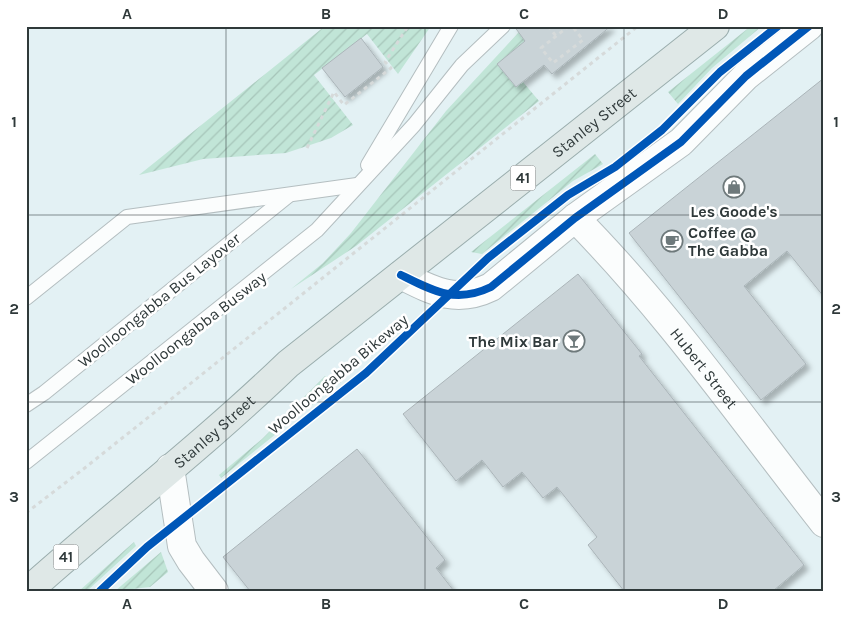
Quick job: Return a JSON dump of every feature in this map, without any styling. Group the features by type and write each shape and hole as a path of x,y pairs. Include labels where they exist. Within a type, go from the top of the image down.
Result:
{"main road":[{"name":"Stanley Street","path":"28,591 170,468 233,417 288,364 715,26"}],"street":[{"path":"401,275 448,294 462,296 476,294 502,278 576,218 681,142 746,76 809,26"},
{"name":"Hubert Street","path":"576,218 611,255 664,318 824,523"},
{"path":"170,468 182,546 214,591"}],"lane":[{"name":"Woolloongabba Busway","path":"357,185 451,26"},
{"name":"Woolloongabba Busway","path":"26,462 317,230 414,125 462,65 502,26"},
{"path":"26,298 127,217 357,185"},
{"name":"Woolloongabba Bus Layover","path":"26,405 44,393 290,194"}],"path":[{"path":"307,148 334,92 344,105 390,68 385,62 408,26"},
{"path":"548,26 556,36"},
{"path":"570,26 583,40 553,63 541,48 556,36 570,26"},
{"path":"26,513 86,468 638,26"}],"green space":[{"path":"325,26 431,26 398,74 367,34 314,75 353,125 331,138 286,153 203,159 139,175"},
{"path":"751,26 762,26 712,68 678,104 668,92"},
{"path":"519,32 525,41 497,64 516,87 523,82 539,101 356,246 291,289 323,263 351,233 446,111"},
{"path":"595,154 603,164 573,181 482,254 471,252"},
{"path":"325,376 341,382 221,478 219,475 262,439"},
{"path":"134,542 136,546 87,591 79,591"},
{"path":"161,552 168,572 150,587 115,591"}],"building":[{"path":"514,26 611,26 552,74 544,65 516,87 497,64 525,41"},
{"path":"361,38 383,67 345,97 322,68"},
{"path":"824,78 824,297 787,251 744,286 806,364 761,400 629,233"},
{"path":"578,274 642,354 639,356 804,565 773,591 624,591 588,545 597,537 557,487 543,498 522,472 503,487 482,460 456,481 403,414"},
{"path":"357,449 445,560 436,568 454,591 250,591 223,557"}],"cycle path":[{"name":"Woolloongabba Bikeway","path":"100,591 147,547 366,373 488,258 568,195 615,167 662,130 720,72 778,26"},
{"path":"401,275 434,290 456,295 467,295 491,287 575,218 681,142 746,76 809,26"}],"place":[{"name":"Les Goode's","path":"734,187"},
{"name":"Coffee @ The Gabba","path":"672,241"},
{"name":"The Mix Bar","path":"574,341"}]}
